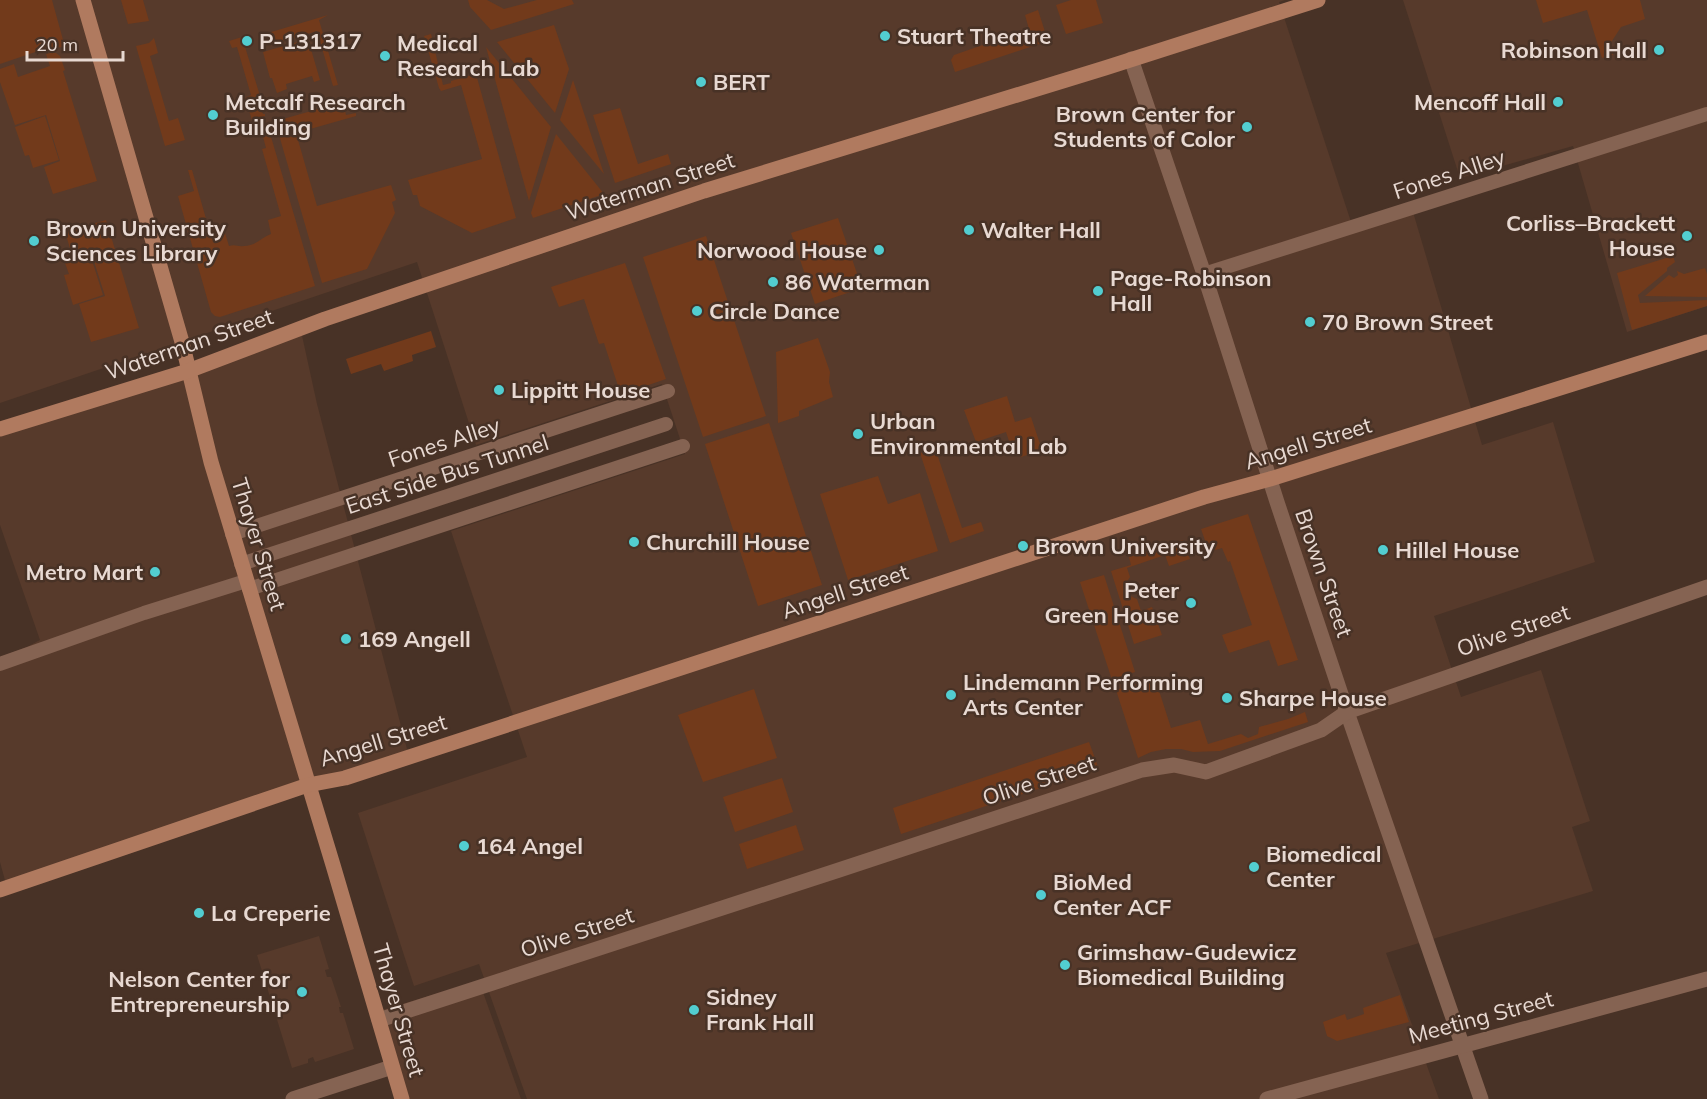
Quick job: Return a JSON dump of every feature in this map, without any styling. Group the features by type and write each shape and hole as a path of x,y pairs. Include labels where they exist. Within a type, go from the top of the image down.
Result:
{"main road":[{"name":"Thayer Street","path":"82,0 182,342 211,462 402,1099"},
{"name":"Waterman Street","path":"0,429 188,371 325,319 652,208 1318,0"},
{"name":"Angell Street","path":"0,890 308,785 345,778 1171,507 1270,479 1707,342"}],"street":[{"name":"Brown Street","path":"1131,59 1347,712 1481,1099"},
{"name":"Olive Street","path":"379,1020 1142,770 1174,765 1206,772 1321,730 1347,712 1707,587"},
{"name":"Meeting Street","path":"1267,1099 1707,979"},
{"path":"293,1099 392,1066"}],"lane":[{"name":"Fones Alley","path":"1204,274 1707,114"},
{"name":"Fones Alley","path":"232,534 668,391"},
{"name":"East Side Bus Tunnel","path":"241,564 666,424"},
{"path":"0,664 144,613 248,585 683,446"}],"shaded area":[{"name":"Brown University","path":"0,0 1285,0 1279,2 1354,231 1413,212 1482,445 1553,422 1595,562 1434,616 1461,697 1541,670 1590,821 1572,827 1593,891 1386,953 1439,1099 527,1099 479,964 414,986 358,813 527,757 451,531 685,454 662,384 476,445 417,262 0,403"},
{"path":"0,0 52,0 65,47 47,48 0,64"},
{"path":"121,0 143,0 149,21 128,24"},
{"path":"468,0 487,0 504,9 537,0 572,0 574,4 491,30 470,7"},
{"path":"1071,0 1096,0 1103,23 1066,34 1056,5"},
{"path":"1403,0 1707,0 1707,306 1627,332 1573,146 1460,178"},
{"path":"1536,0 1640,0 1645,19 1621,27 1610,44 1613,55 1602,58 1587,10 1543,23"},
{"path":"1038,10 1048,41 955,72 951,60 954,55 1029,29 1025,15"},
{"path":"328,15 319,20 338,85 333,86 317,31 261,47 258,36"},
{"path":"554,25 569,69 555,113 497,42"},
{"path":"431,34 443,85 476,74 516,218 472,233 420,206 417,195 413,195 408,180 482,159 461,85 441,91 439,88 424,36"},
{"path":"242,37 261,99 259,100 263,114 265,114 265,116 252,120 245,98 251,95 237,47 232,48 229,41"},
{"path":"154,38 158,53 150,56 169,121 178,118 185,140 165,146 136,46 149,43"},
{"path":"308,39 320,80 314,82 312,76 286,84 287,89 277,93 263,52"},
{"path":"486,47 551,127 529,201"},
{"path":"46,54 60,56 97,181 53,194 44,167 60,161 46,115 15,125 0,82 0,69 14,64 18,77 50,66"},
{"path":"573,80 604,174 560,120"},
{"path":"343,102 346,115 356,113 356,116 296,133 317,206 391,185 396,200 392,202 395,213 367,269 322,283 277,128 284,126 288,136 283,119"},
{"path":"620,108 638,164 668,154 671,164 615,183 593,115"},
{"path":"45,116 59,160 33,168 29,155 25,156 15,127"},
{"path":"269,130 315,286 220,317 215,316 211,312 178,196 194,191 188,170 192,170 211,236 225,233 229,246 248,246 271,234 268,220 281,216 262,149 266,148 262,133 256,135"},
{"path":"556,134 604,194 533,218 531,213"},
{"path":"838,218 862,288 815,304 791,233"},
{"path":"106,220 139,328 91,342 79,304 105,296 91,252 73,258 65,232"},
{"path":"706,236 766,416 703,437 643,257"},
{"path":"90,254 103,295 73,305 64,275 69,274 65,263"},
{"path":"1673,256 1675,262 1667,268 1667,271 1638,295 1640,303 1707,300 1707,306 1632,330 1617,273"},
{"path":"625,263 666,379 625,393 620,392 604,343 599,344 584,299 559,307 551,287"},
{"path":"1705,268 1707,297 1645,296 1669,275 1674,278 1678,275 1677,271 1684,274"},
{"path":"301,331 317,404 407,749 410,753 6,884 0,862 0,657 40,640 0,525 0,433"},
{"path":"431,331 436,347 412,355 413,361 384,371 381,364 351,374 346,359"},
{"path":"818,338 830,372 829,382 833,397 799,411 799,416 778,423 776,352"},
{"path":"1007,396 1015,422 1031,417 1042,450 1021,457 1018,448 1012,450 1006,432 976,442 964,410"},
{"path":"769,423 822,585 758,606 705,444"},
{"path":"935,448 962,528 981,522 984,531 950,543 920,453"},
{"path":"878,476 888,504 920,493 938,551 848,580 820,494"},
{"path":"1248,514 1298,660 1278,666 1269,640 1229,653 1222,635 1252,625 1230,561 1228,562 1222,548 1209,552 1201,529"},
{"path":"1183,540 1190,559 1169,566 1165,555 1127,568 1130,577 1124,586 1126,591 1137,599 1141,611 1152,607 1162,635 1134,644 1111,571 1131,565 1129,557"},
{"path":"1104,575 1135,672 1112,680 1080,582"},
{"path":"1155,678 1171,728 1200,720 1208,744 1241,734 1248,738 1258,734 1259,727 1305,712 1308,722 1220,751 1193,752 1166,749 1138,758 1116,690"},
{"path":"754,689 777,758 703,782 678,715"},
{"path":"1089,742 1099,769 901,834 893,808"},
{"path":"782,778 793,812 735,832 723,797"},
{"path":"796,825 804,850 747,869 739,844"},
{"name":"Nelson Center for Entrepreneurship","path":"319,936 329,969 325,970 327,977 331,977 341,1007 339,1007 340,1013 343,1013 354,1049 315,1062 313,1057 308,1059 308,1063 292,1068 257,955"},
{"path":"479,981 521,1099 398,1099 372,1013"},
{"path":"1400,995 1409,1022 1337,1041 1327,1036 1323,1022 1345,1014 1347,1020 1364,1014 1363,1008"}],"place":[{"name":"Stuart Theatre","path":"885,36"},
{"name":"P-131317","path":"247,41"},
{"name":"Robinson Hall","path":"1659,50"},
{"name":"Medical Research Lab","path":"385,56"},
{"name":"BERT","path":"701,82"},
{"name":"Mencoff Hall","path":"1558,102"},
{"name":"Metcalf Research Building","path":"213,115"},
{"name":"Brown Center for Students of Color","path":"1247,127"},
{"name":"Walter Hall","path":"969,230"},
{"name":"Corliss–Brackett House","path":"1687,236"},
{"name":"Brown University Sciences Library","path":"34,241"},
{"name":"Norwood House","path":"879,250"},
{"name":"86 Waterman","path":"773,282"},
{"name":"Page-Robinson Hall","path":"1098,291"},
{"name":"Circle Dance","path":"697,311"},
{"name":"70 Brown Street","path":"1310,322"},
{"name":"Lippitt House","path":"499,390"},
{"name":"Urban Environmental Lab","path":"858,434"},
{"name":"Churchill House","path":"634,542"},
{"name":"Brown University","path":"1023,546"},
{"name":"Hillel House","path":"1383,550"},
{"name":"Metro Mart","path":"155,572"},
{"name":"Peter Green House","path":"1191,603"},
{"name":"169 Angell","path":"346,639"},
{"name":"Lindemann Performing Arts Center","path":"951,695"},
{"name":"Sharpe House","path":"1227,698"},
{"name":"164 Angel","path":"464,846"},
{"name":"Biomedical Center","path":"1254,867"},
{"name":"BioMed Center ACF","path":"1041,895"},
{"name":"La Creperie","path":"199,913"},
{"name":"Grimshaw-Gudewicz Biomedical Building","path":"1065,965"},
{"name":"Nelson Center for Entrepreneurship","path":"302,992"},
{"name":"Sidney Frank Hall","path":"694,1010"}]}
